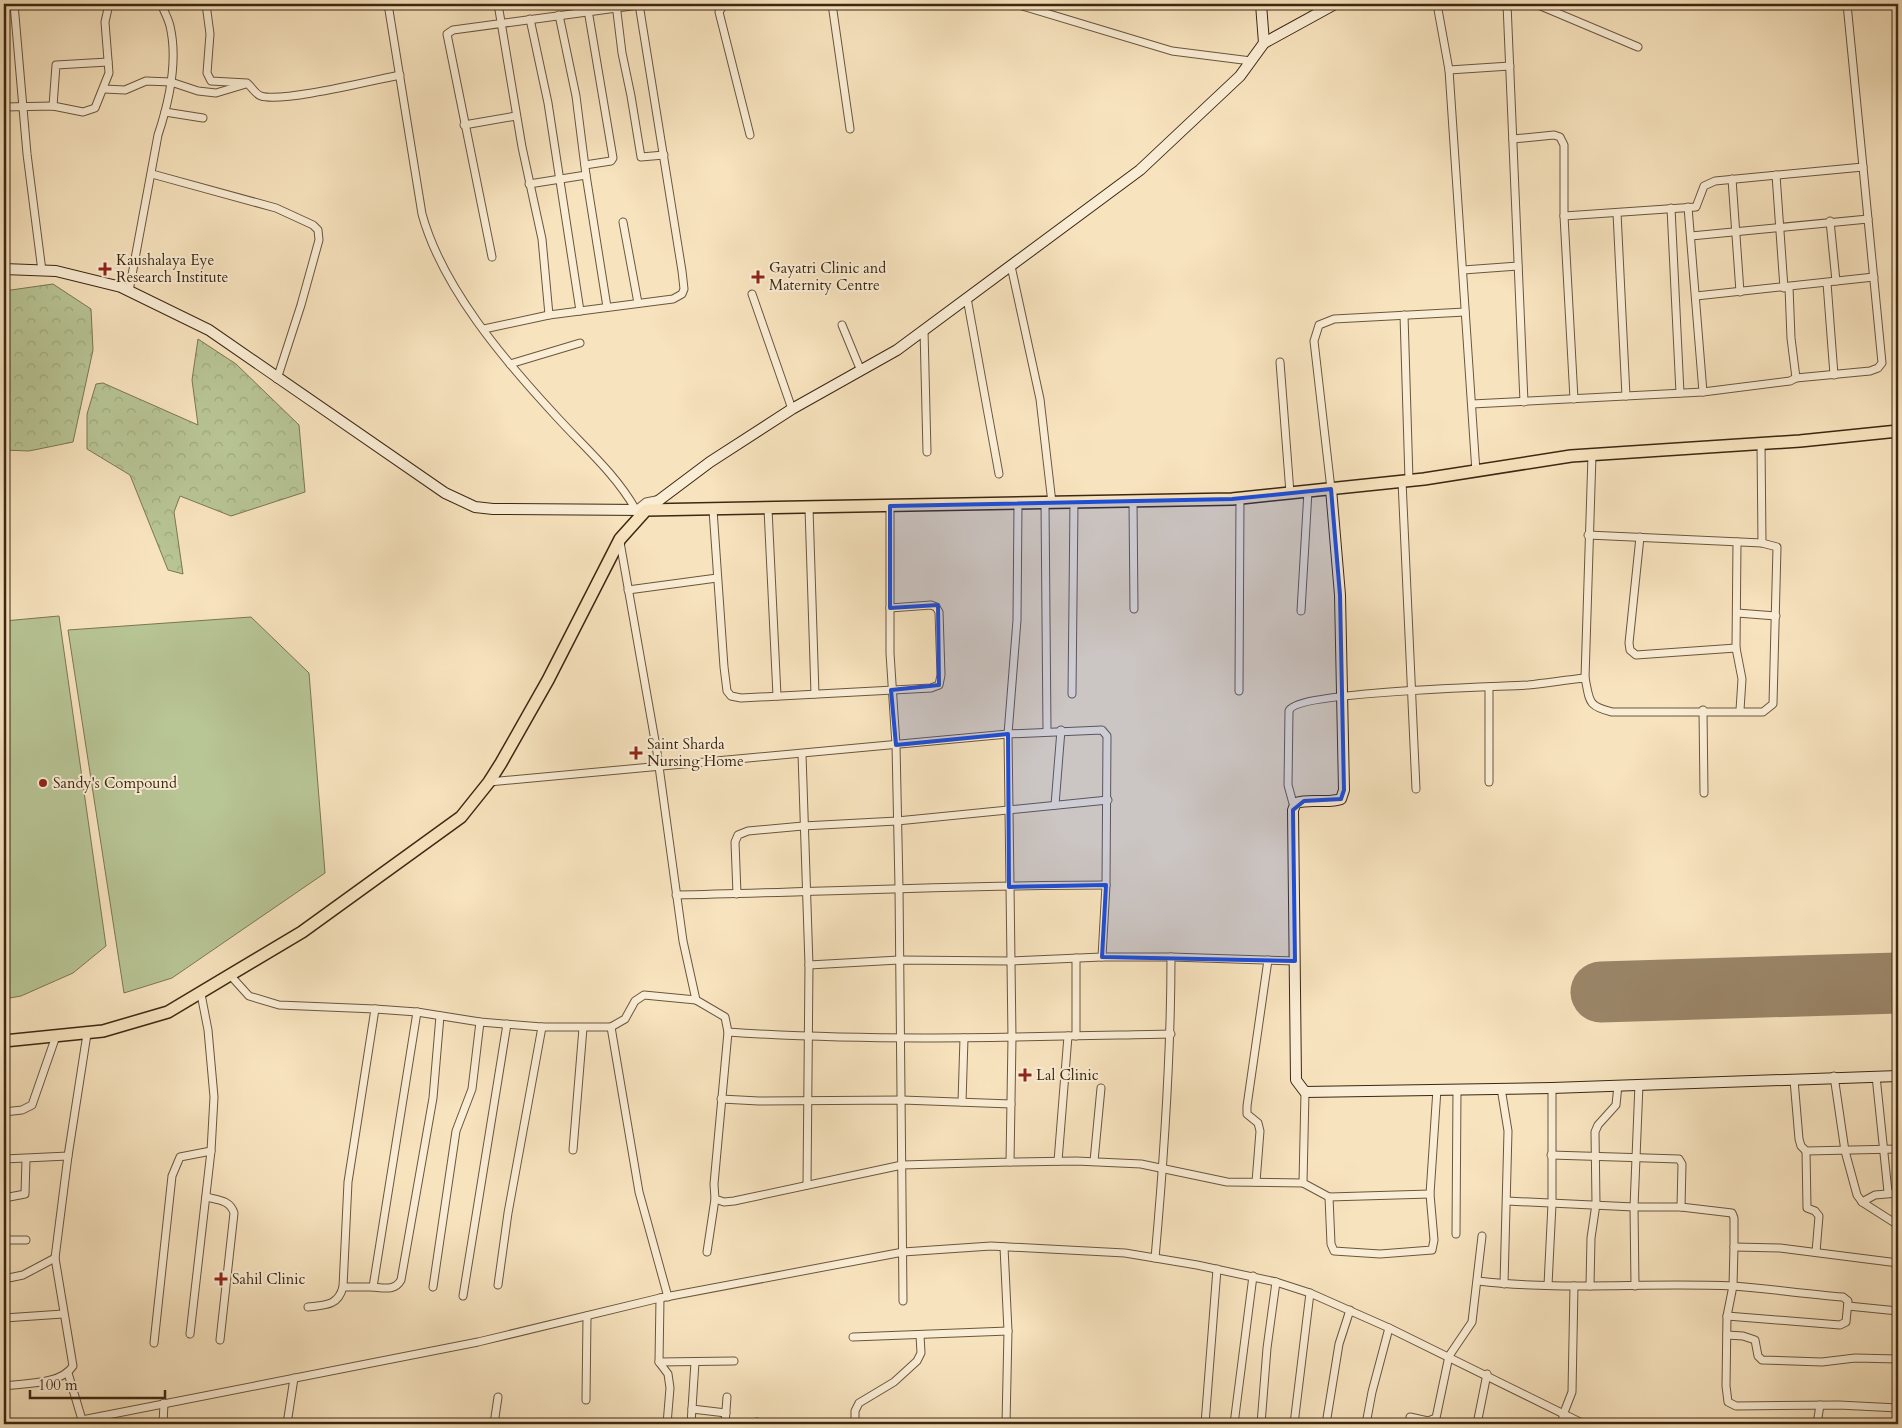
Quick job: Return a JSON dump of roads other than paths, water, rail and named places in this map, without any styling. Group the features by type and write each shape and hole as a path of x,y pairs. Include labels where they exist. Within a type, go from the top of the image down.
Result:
{"main road":[{"path":"4,1042 88,1034 168,1012 302,932 461,817 490,782 544,687 620,539 641,510 1018,504 1240,498 1406,481 1476,472 1571,456 1761,443 1898,431"}],"street":[{"path":"14,4 23,106 42,271"},
{"path":"4,107 53,106 89,111 95,108 109,73 105,22 109,4"},
{"path":"129,291 158,135 165,112 170,82 170,26 161,4"},
{"path":"206,4 210,34 208,77 211,81 248,83 256,93 269,98 309,93 400,75"},
{"path":"388,4 427,232 458,292 510,364 555,416 608,470 641,510"},
{"path":"498,4 528,184 542,239 549,315"},
{"path":"484,328 549,315 678,298 684,289 639,4 588,10 500,25 453,30 447,34 492,257"},
{"path":"732,4 723,6 719,12 750,135"},
{"path":"832,4 850,129"},
{"path":"1016,4 1172,51 1251,61"},
{"path":"1262,4 1264,43"},
{"path":"4,269 56,271 129,291 208,330 446,493 475,507 493,509 641,510 662,498 710,462 792,409 897,350 1140,170 1240,76 1264,43 1335,4"},
{"path":"1437,4 1449,70 1476,472"},
{"path":"1507,4 1524,402"},
{"path":"1536,4 1638,47"},
{"path":"1472,404 1704,392 1790,381 1796,378 1870,371 1878,368 1882,363 1847,4"},
{"path":"616,6 622,52 641,157 664,155"},
{"path":"585,165 611,161 613,158 588,10"},
{"path":"559,15 576,96 586,175 607,307"},
{"path":"530,19 548,103 558,179 580,311"},
{"path":"53,106 56,65 108,62"},
{"path":"1449,70 1510,66"},
{"path":"104,89 125,90 146,81 170,82 198,91 216,93 248,83"},
{"path":"165,112 203,118"},
{"path":"464,125 516,116"},
{"path":"1513,138 1554,134 1560,137 1564,145 1564,216 1574,399"},
{"path":"1564,216 1696,207 1704,186 1715,180 1863,167"},
{"path":"152,174 276,208 313,225 318,230 320,235 317,250 277,379"},
{"path":"528,184 586,175"},
{"path":"1776,175 1778,227 1787,288 1796,378"},
{"path":"1732,179 1740,292"},
{"path":"1688,207 1704,392"},
{"path":"1671,208 1680,393"},
{"path":"1618,213 1626,396"},
{"path":"1691,236 1830,221 1868,219"},
{"path":"1830,221 1836,282"},
{"path":"623,222 638,303"},
{"path":"1011,266 1040,399 1049,503 1047,731"},
{"path":"1463,270 1518,266"},
{"path":"1696,296 1874,278"},
{"path":"1828,283 1834,375"},
{"path":"752,294 792,409"},
{"path":"967,298 999,474"},
{"path":"1294,807 1296,803 1304,801 1333,802 1342,799 1344,790 1340,594 1332,489 1314,341 1318,325 1334,319 1466,312"},
{"path":"1404,315 1411,691 1416,789"},
{"path":"842,325 862,371"},
{"path":"924,330 927,452"},
{"path":"510,364 580,344"},
{"path":"1280,362 1290,493"},
{"path":"1761,443 1762,543"},
{"path":"1588,535 1762,543 1777,547 1773,704 1763,712 1740,710 1612,712 1596,708 1589,700 1585,678 1588,535 1592,455"},
{"path":"1301,611 1308,491"},
{"path":"1238,691 1240,498"},
{"path":"1133,500 1134,609"},
{"path":"1072,694 1074,502"},
{"path":"1010,1162 1012,1038 1008,734 1017,620 1018,504"},
{"path":"890,506 891,690 896,745 902,1038 903,1301"},
{"path":"809,508 815,694"},
{"path":"768,509 777,696"},
{"path":"713,510 727,691 731,696 741,698 931,688 939,685 941,676 939,612 936,607 931,605 890,608"},
{"path":"1640,537 1629,643 1630,650 1636,655 1736,648"},
{"path":"620,539 659,766 676,895 696,1000"},
{"path":"1737,542 1736,648 1742,679 1740,710"},
{"path":"628,590 717,578"},
{"path":"1737,614 1776,616"},
{"path":"1303,1183 1305,1092 1296,1080 1294,807 1288,785 1290,707 1308,701 1343,696 1489,687 1585,678"},
{"path":"1489,687 1490,782"},
{"path":"1703,710 1704,793"},
{"path":"490,782 1008,734 1095,728 1102,730 1107,736 1108,800 1102,957"},
{"path":"1055,805 1061,730"},
{"path":"802,754 803,826 808,893 810,965 806,1186"},
{"path":"737,894 734,847 738,835 748,831 897,821 1108,800"},
{"path":"676,895 808,893 899,888 1106,886"},
{"path":"810,965 899,960 1010,961 1102,957 1295,961"},
{"path":"1155,1258 1171,1034 1171,957"},
{"path":"1058,1161 1072,1036 1076,958"},
{"path":"1256,1182 1260,1131 1258,1123 1247,1114 1247,1106 1268,960"},
{"path":"230,975 249,996 262,1002 279,1005 374,1008 417,1012 480,1022 542,1027 611,1027 625,1019 635,1001 644,994 696,1000 724,1017 728,1032 721,1099 715,1199 707,1252"},
{"path":"190,1334 211,1152 214,1097 208,1030 201,994"},
{"path":"308,1306 335,1302 340,1297 343,1286 348,1182 374,1008"},
{"path":"373,1287 417,1012"},
{"path":"343,1286 391,1288 397,1286 401,1280 433,1098 440,1016"},
{"path":"433,1287 456,1131 472,1089 480,1022"},
{"path":"463,1296 507,1024"},
{"path":"498,1285 508,1213 542,1027"},
{"path":"611,1027 640,1192 664,1298 659,1362 668,1374 670,1388 667,1424"},
{"path":"573,1150 582,1028"},
{"path":"728,1032 809,1038 1012,1038 1171,1034"},
{"path":"4,1386 58,1378 68,1373 73,1366 55,1258 68,1156 88,1034"},
{"path":"4,1112 22,1110 32,1104 56,1036"},
{"path":"962,1102 964,1038"},
{"path":"1305,1092 1552,1088 1794,1080 1834,1076 1898,1076"},
{"path":"1834,1076 1845,1151 1857,1195 1862,1202 1898,1225"},
{"path":"1876,1076 1888,1192"},
{"path":"1794,1080 1799,1139 1801,1146 1806,1151 1898,1149"},
{"path":"1635,1286 1634,1207 1638,1159 1639,1084"},
{"path":"1590,1286 1591,1238 1596,1204 1594,1157 1598,1125 1616,1105 1618,1085"},
{"path":"1094,1161 1101,1088"},
{"path":"1500,1088 1508,1131 1504,1284"},
{"path":"1548,1285 1552,1204 1552,1088"},
{"path":"1329,1197 1332,1250 1380,1254 1429,1251 1433,1248 1430,1194 1437,1089"},
{"path":"1456,1089 1456,1234"},
{"path":"721,1099 759,1101 902,1100 1012,1104"},
{"path":"1806,1151 1806,1205 1807,1208 1815,1211 1819,1216 1816,1252"},
{"path":"154,1343 172,1176 180,1156 211,1152"},
{"path":"4,1159 68,1156"},
{"path":"1551,1156 1676,1159 1680,1161 1680,1207"},
{"path":"4,1198 24,1194 26,1159"},
{"path":"715,1199 724,1202 734,1201 902,1165 1058,1161 1094,1161 1163,1167 1226,1182 1303,1183 1329,1197 1430,1194"},
{"path":"1862,1202 1888,1192 1898,1193"},
{"path":"206,1197 226,1202 232,1207 234,1213 220,1340"},
{"path":"1507,1201 1634,1207 1680,1207 1732,1213 1734,1218 1733,1286 1727,1316 1726,1393 1731,1405 1820,1405 1898,1408"},
{"path":"1410,1417 1428,1421 1434,1420 1449,1356 1472,1322 1482,1236"},
{"path":"4,1240 26,1240"},
{"path":"1004,1247 1008,1331 1006,1424"},
{"path":"68,1373 83,1422 164,1403 460,1346 664,1298 903,1252 1004,1247 1125,1253 1218,1269 1276,1282 1310,1293 1350,1310 1487,1374 1563,1415 1584,1424"},
{"path":"1734,1247 1816,1252 1861,1260 1898,1263"},
{"path":"4,1279 23,1276 55,1258"},
{"path":"1205,1424 1218,1269"},
{"path":"1234,1424 1253,1276"},
{"path":"1478,1281 1504,1284 1574,1286 1733,1286 1844,1297 1848,1301 1847,1320 1840,1325 1727,1316"},
{"path":"1262,1424 1267,1348 1276,1282"},
{"path":"1563,1424 1563,1415 1572,1392 1574,1286"},
{"path":"1294,1424 1310,1293"},
{"path":"1848,1306 1898,1311"},
{"path":"1326,1424 1339,1344 1350,1310"},
{"path":"4,1318 63,1314"},
{"path":"586,1316 586,1400"},
{"path":"1366,1424 1372,1392 1389,1328"},
{"path":"853,1337 1008,1331"},
{"path":"855,1424 854,1411 859,1403 894,1382 917,1362 921,1353 920,1335"},
{"path":"1727,1335 1743,1336 1754,1340 1758,1356 1762,1360 1822,1362 1855,1358 1898,1359"},
{"path":"659,1362 734,1361"},
{"path":"691,1424 696,1362"},
{"path":"1477,1424 1487,1374"},
{"path":"287,1424 294,1378"},
{"path":"494,1424 498,1397"},
{"path":"726,1424 727,1397"},
{"path":"163,1424 164,1403"},
{"path":"1817,1424 1820,1405"},
{"path":"692,1409 726,1413"}],"place":[{"name":"Kaushalaya Eye Research Institute","path":"105,269"},
{"name":"Gayatri Clinic and Maternity Centre","path":"758,277"},
{"name":"Saint Sharda Nursing Home","path":"636,753"},
{"name":"Sandy's Compound","path":"43,783"},
{"name":"Lal Clinic","path":"1025,1075"},
{"name":"Sahil Clinic","path":"221,1279"}]}
